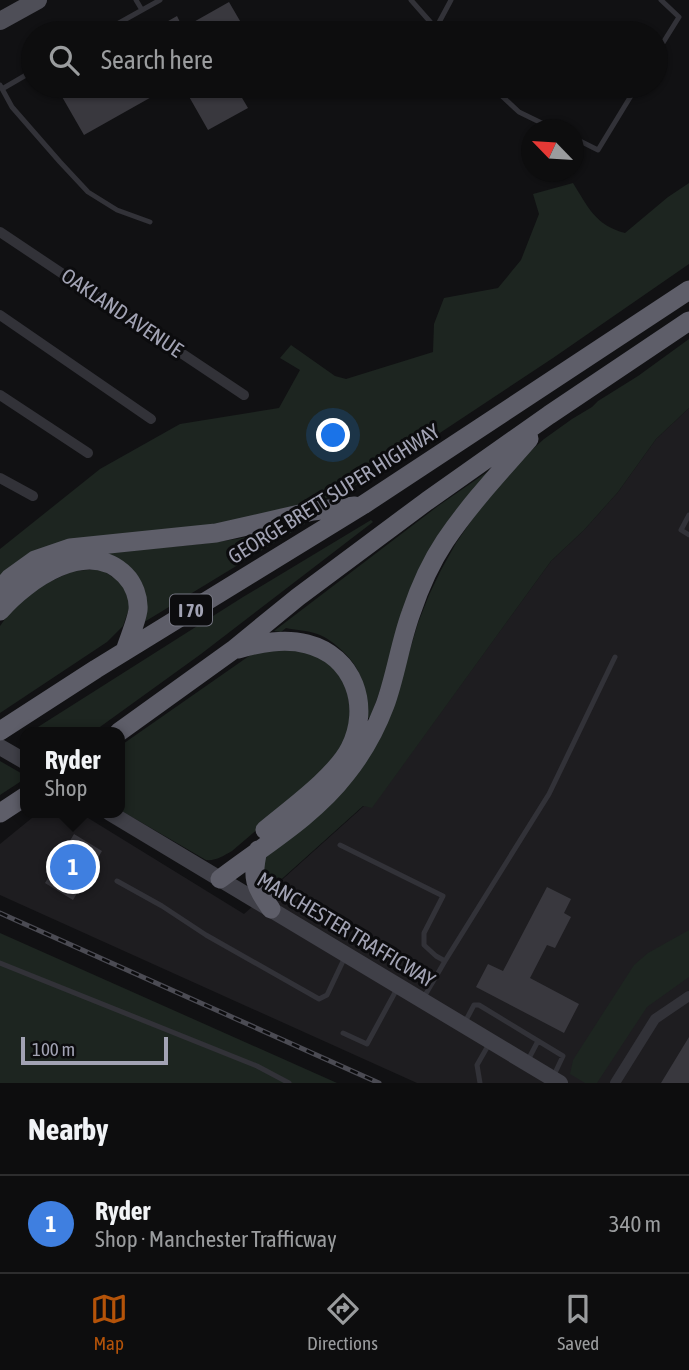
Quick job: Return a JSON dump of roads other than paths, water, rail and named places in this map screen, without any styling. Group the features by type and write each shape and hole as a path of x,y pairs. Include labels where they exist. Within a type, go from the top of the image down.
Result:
{"highway":[{"name":"GEORGE BRETT SUPER HIGHWAY","path":"0,731 363,505 689,290"},
{"path":"125,728 233,650 298,597 416,509 689,321"},
{"path":"220,878 313,809 348,772 378,723 410,614 443,543 484,489 549,415"},
{"path":"0,589 35,560 70,548 216,533 313,511 363,505"},
{"path":"0,611 12,597 43,574 71,563 105,562 128,578 136,591 138,610 125,651"},
{"path":"220,878 243,850 332,773 350,748 358,725 359,699 352,678 340,663 325,651 307,644 282,641 233,650"},
{"path":"0,813 20,800"},
{"path":"258,850 254,868 256,886 271,909"}],"main road":[{"path":"0,21 38,0"},
{"path":"0,747 20,759"},
{"name":"MANCHESTER TRAFFICWAY","path":"118,818 556,1081"}],"street":[{"name":"OAKLAND AVENUE","path":"0,232 243,395"},
{"path":"0,315 150,419"},
{"path":"0,395 88,453"},
{"path":"0,478 33,496"},
{"path":"615,1083 655,1019 689,996"}],"lane":[{"path":"136,0 142,10"},
{"path":"122,21 160,0"},
{"path":"411,0 430,21"},
{"path":"440,21 451,0"},
{"path":"661,0 679,17 668,35"},
{"path":"21,77 1,87 12,107 38,138 88,191 117,210 150,222"},
{"path":"504,98 519,111 535,119"},
{"path":"584,143 598,150 630,98"},
{"path":"689,515 681,530 689,535"},
{"path":"422,1000 549,794 615,657"},
{"path":"340,845 443,896 424,933 424,945 445,961"},
{"path":"117,881 319,999 327,995 346,954"},
{"path":"0,963 257,1066 289,1083"},
{"path":"343,1032 367,1044 398,986"},
{"path":"463,1025 474,1005 479,1005 563,1056 556,1081"},
{"path":"480,1083 477,1065 490,1041"},
{"path":"526,1062 538,1041"}],"railway":[{"path":"0,913 379,1083"}],"place":[{"name":"Ryder","path":"73,867"}]}
